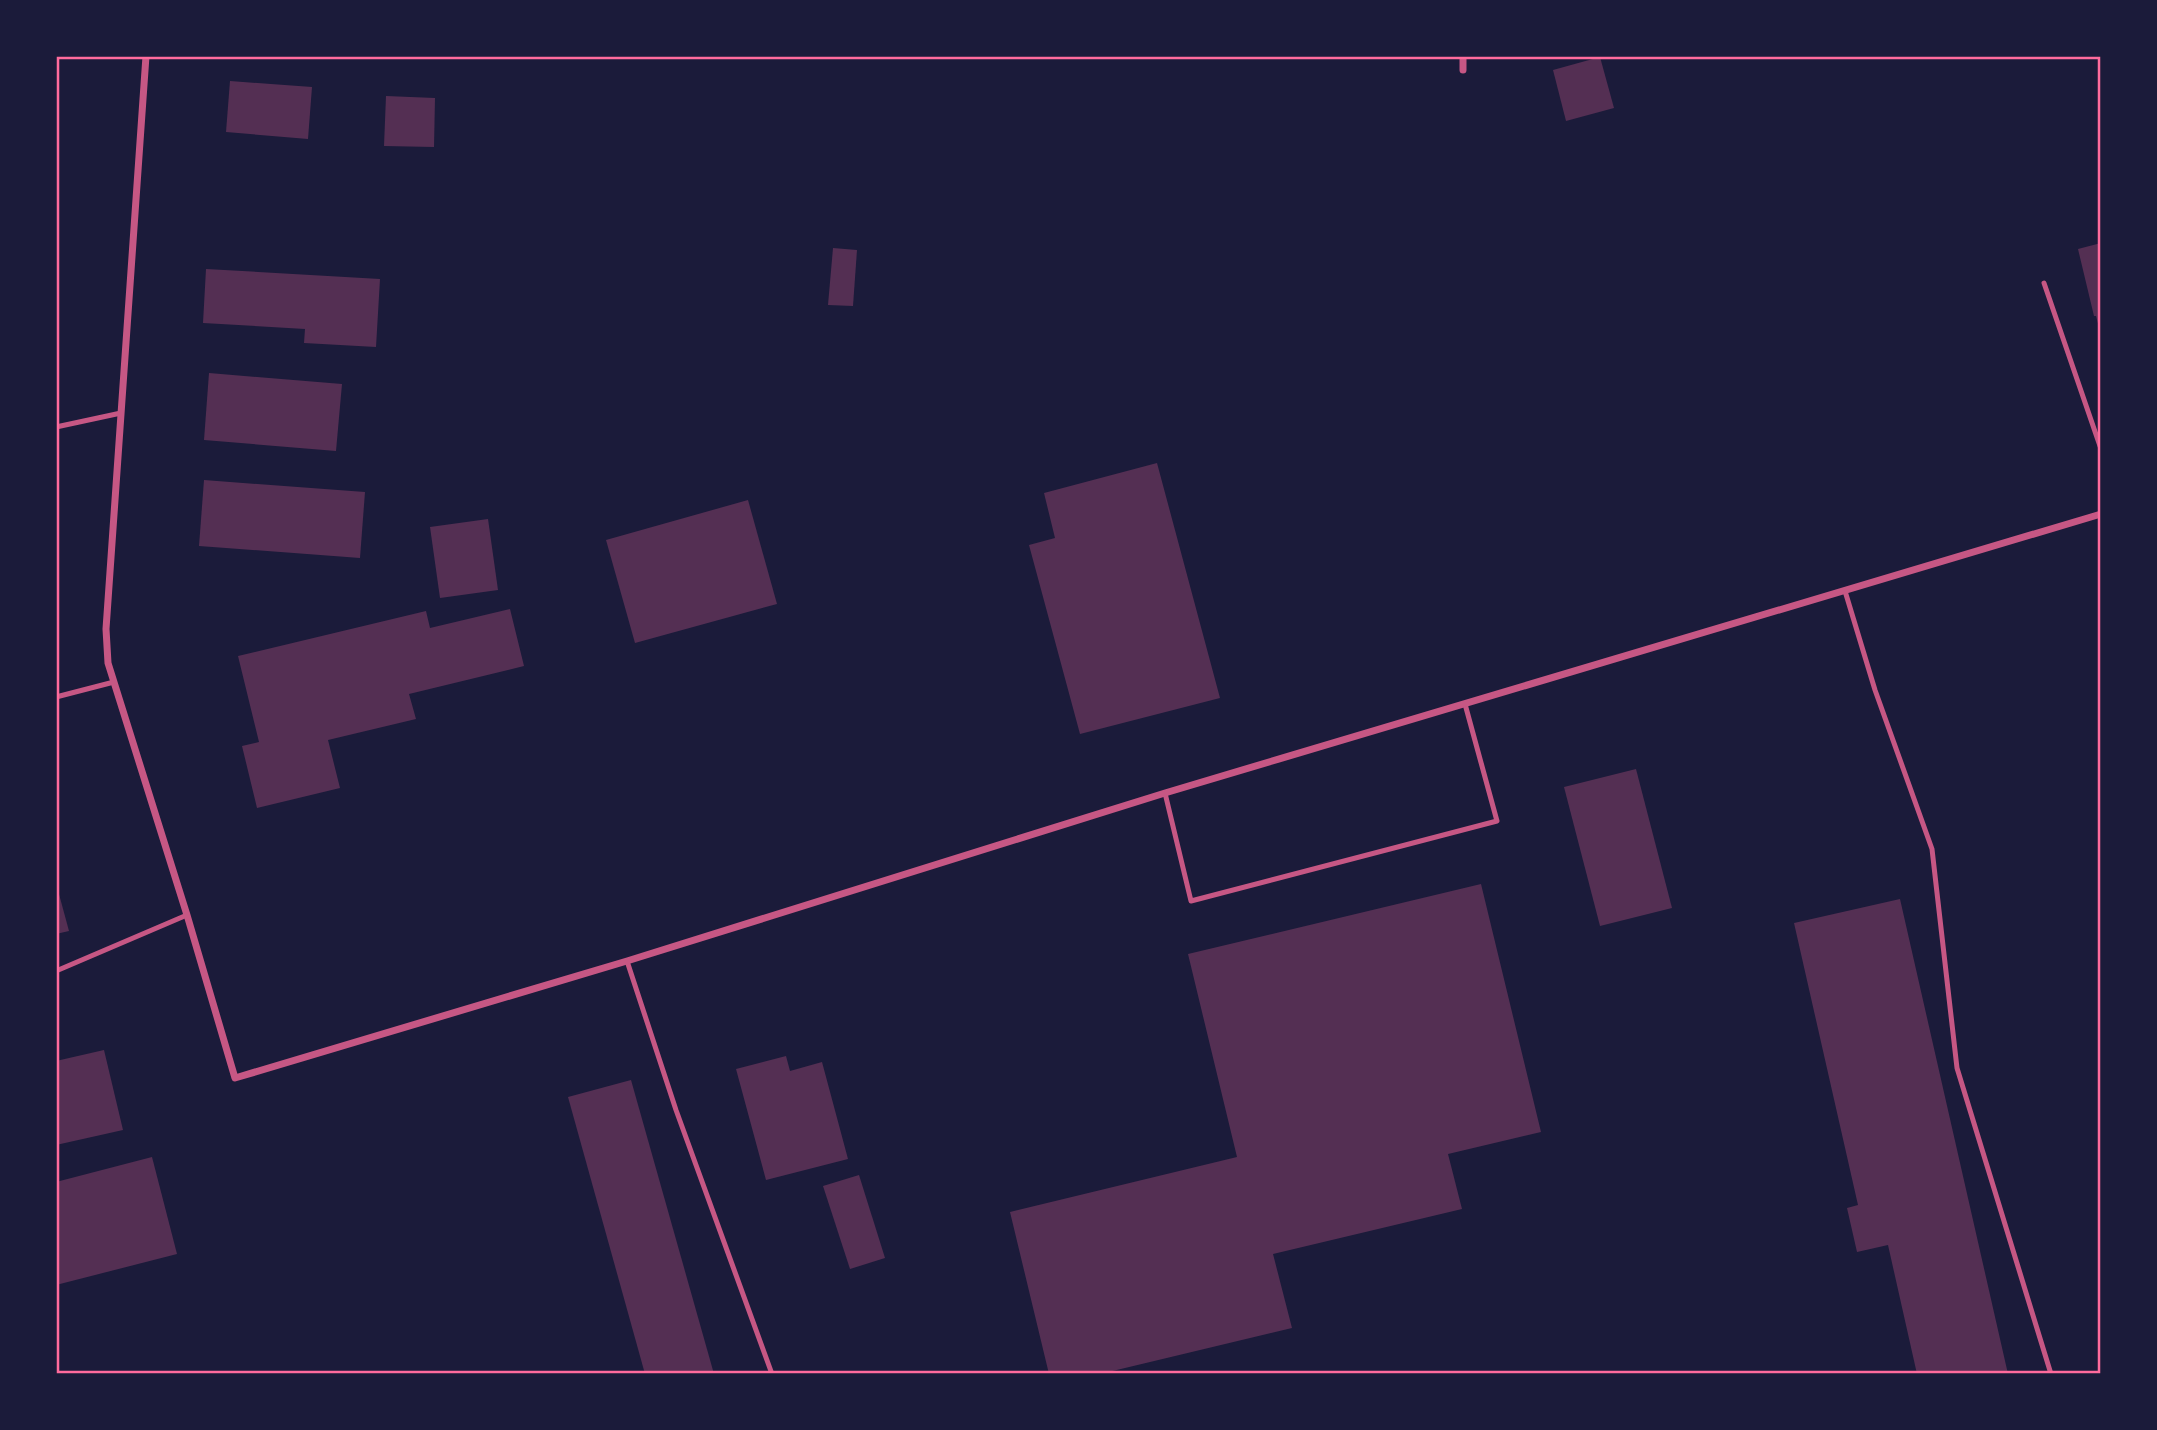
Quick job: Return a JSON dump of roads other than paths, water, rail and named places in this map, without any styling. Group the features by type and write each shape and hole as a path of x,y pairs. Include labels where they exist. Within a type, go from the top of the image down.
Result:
{"street":[{"path":"146,56 106,629 108,663 235,1078 627,961 1165,793 2101,514"},
{"path":"1462,70 1464,56"}],"lane":[{"path":"2045,284 2101,449"},
{"path":"56,427 121,413"},
{"path":"1845,591 1875,690 1932,849 1957,1068 2051,1374"},
{"path":"56,697 114,682"},
{"path":"1165,793 1191,901 1497,821 1465,704"},
{"path":"56,971 187,915"},
{"path":"627,961 676,1110 772,1374"}]}
